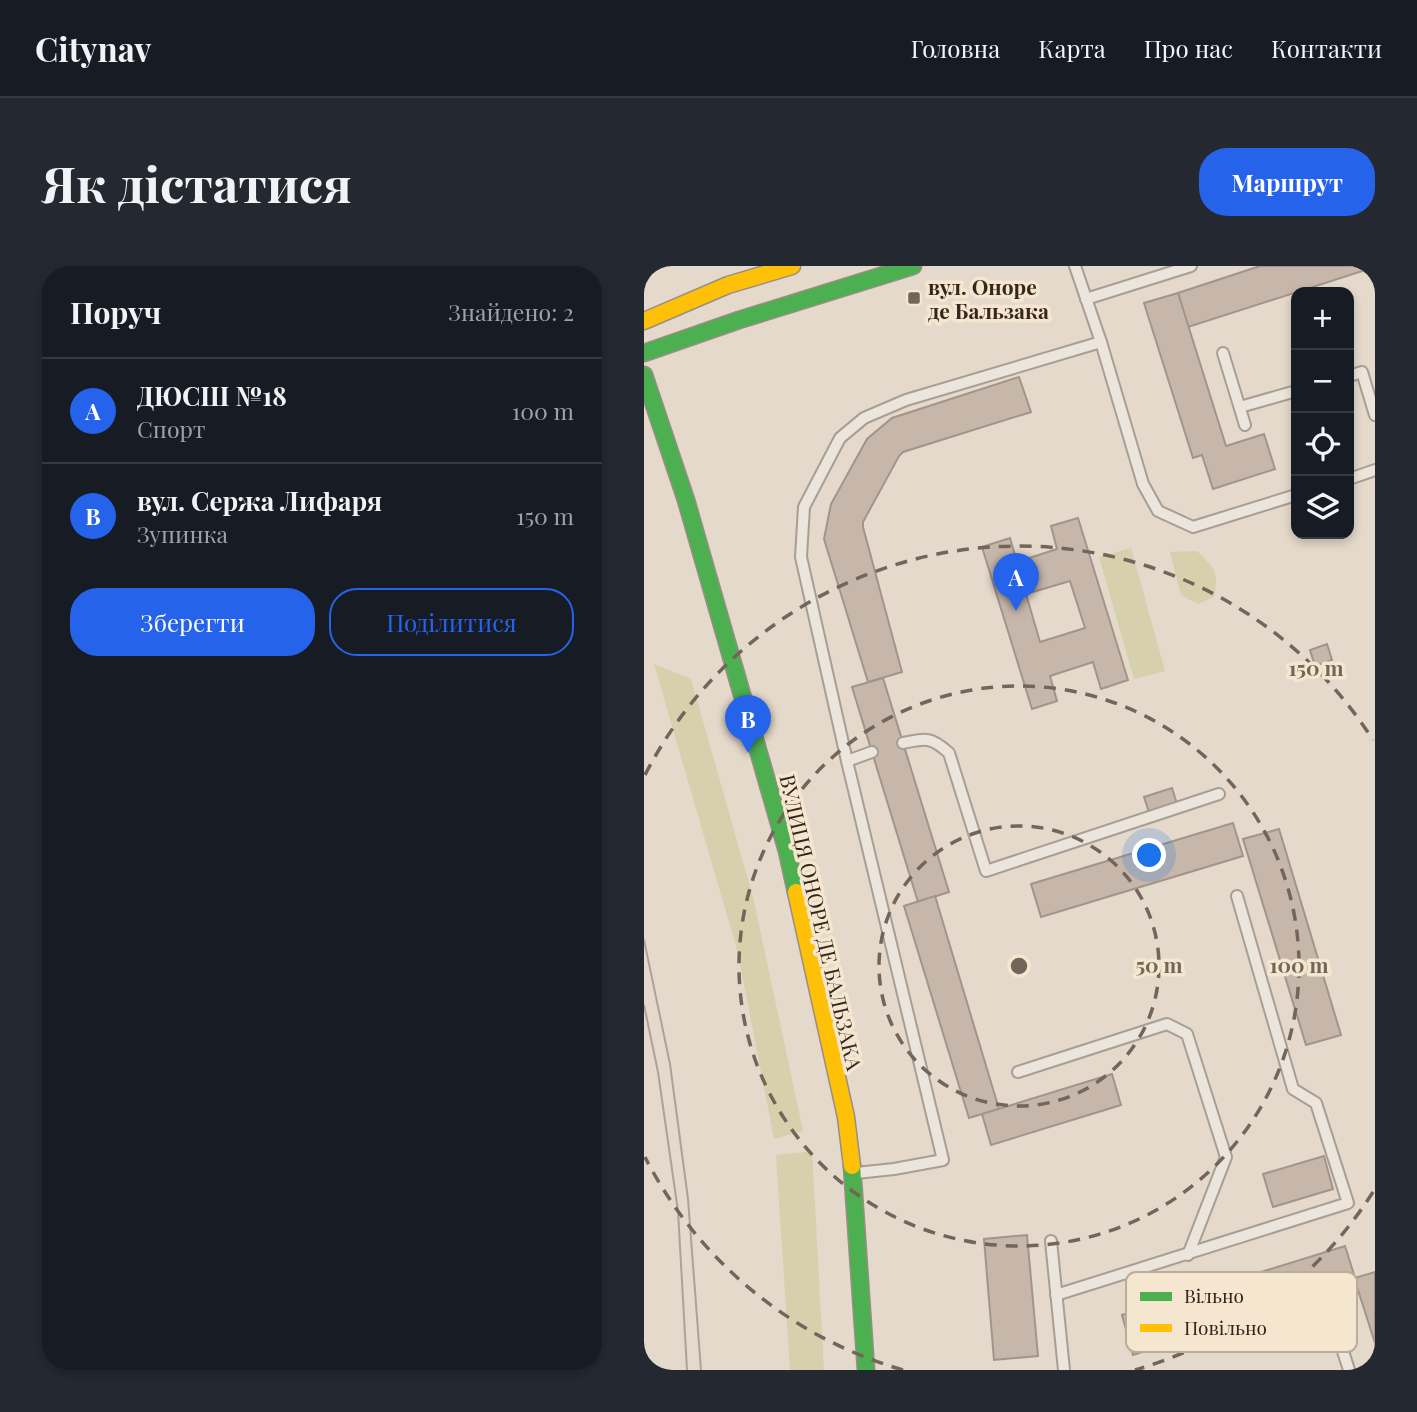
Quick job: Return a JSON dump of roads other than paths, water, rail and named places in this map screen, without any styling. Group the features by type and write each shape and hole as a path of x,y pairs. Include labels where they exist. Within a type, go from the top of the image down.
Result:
{"street":[{"path":"644,321 728,285 792,266"},
{"path":"644,353 739,320 913,266"},
{"name":"ВУЛИЦЯ ОНОРЕ ДЕ БАЛЬЗАКА","path":"644,375 686,500 788,851 846,1117 853,1173 866,1370"}],"lane":[{"path":"1075,266 1101,342 1143,484 1158,512 1193,527 1291,497"},
{"path":"1086,299 1191,266"},
{"path":"853,1173 943,1160 801,558 804,507 840,438 864,418 906,400 1101,342"},
{"path":"1223,353 1245,425"},
{"path":"1354,374 1362,372 1375,415"},
{"path":"1240,407 1291,392"},
{"path":"1354,477 1375,470"},
{"path":"904,743 923,739 937,743 950,753 986,871 1219,794"},
{"path":"847,761 872,752"},
{"path":"1132,1272 1348,1203 1316,1103 1293,1089 1237,896"},
{"path":"1018,1072 1167,1024 1187,1034 1226,1157 1188,1255"},
{"path":"1051,1241 1065,1370"},
{"path":"1056,1295 1126,1274"},
{"path":"1343,1352 1349,1370"}],"tram line":[{"path":"644,940 670,1064 688,1199 701,1370"},
{"path":"644,1005 658,1072 678,1211 687,1370"}],"place":[{"name":"вул. Оноре де Бальзака","path":"914,298"},
{"name":"ДЮСШ №18","path":"1016,611"},
{"name":"вул. Сержа Лифаря","path":"748,753"}]}
